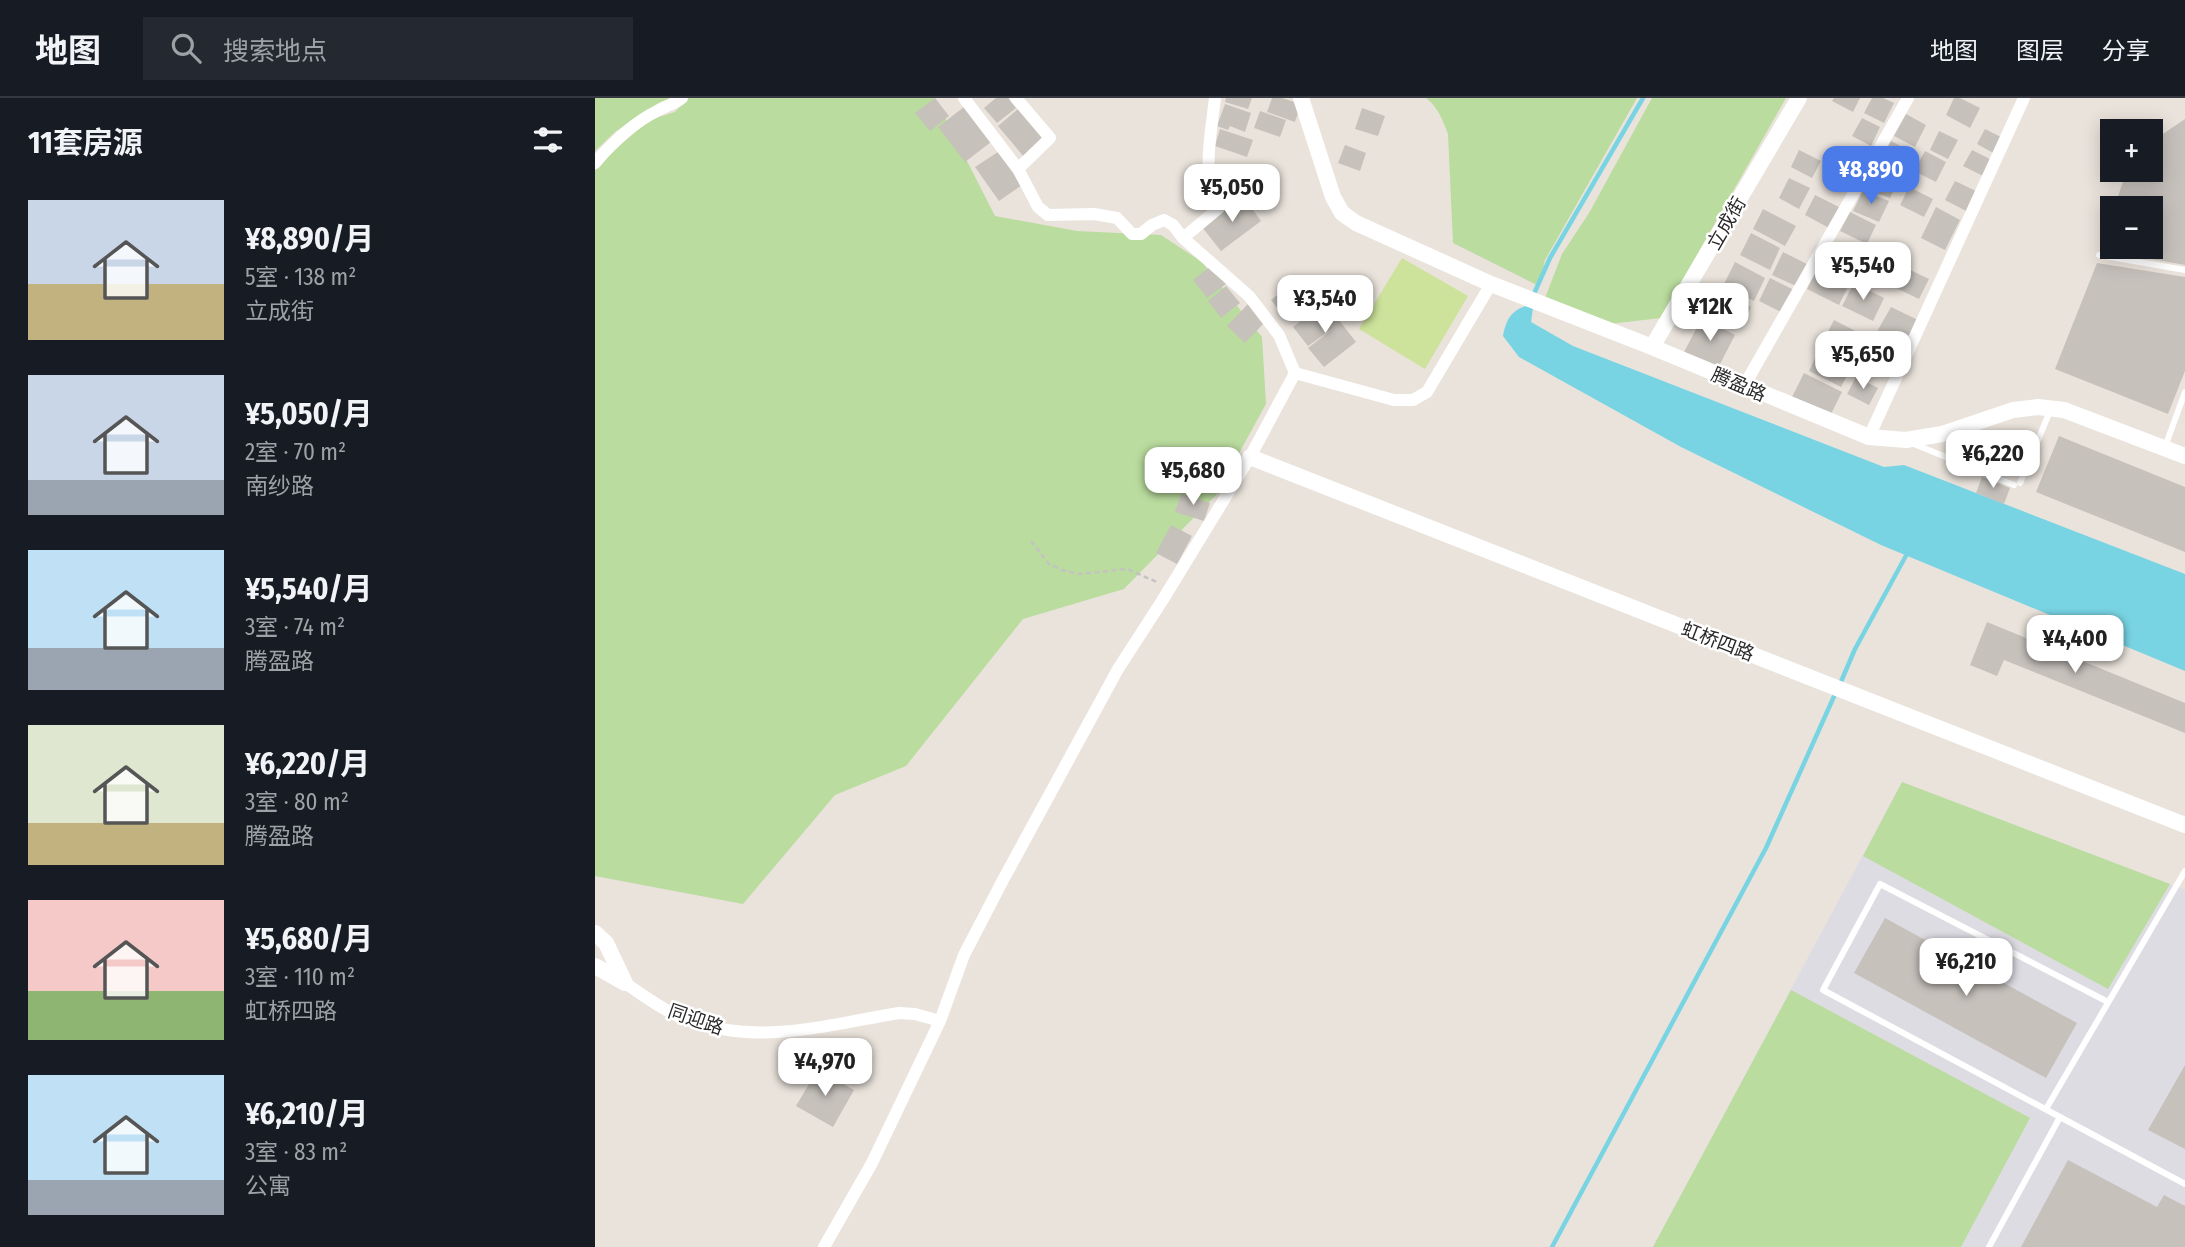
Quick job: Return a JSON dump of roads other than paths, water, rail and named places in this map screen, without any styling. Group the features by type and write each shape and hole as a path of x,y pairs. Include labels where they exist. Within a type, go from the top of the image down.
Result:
{"street":[{"path":"595,163 609,146 631,128 682,98"},
{"path":"1016,98 1051,138 1018,169"},
{"path":"1183,238 1219,208 1210,190 1209,171 1215,98"},
{"name":"腾盈路","path":"1301,98 1333,197 1342,213 1356,223 1491,284 1869,437 1906,440 1942,434 2013,410 2038,407 2064,410 2185,457"},
{"name":"立成街","path":"1652,347 1799,98"},
{"path":"1744,386 1908,98"},
{"path":"1869,437 2024,98"},
{"path":"966,99 1018,169 1038,207 1048,215 1094,214 1117,218 1132,234 1142,234 1152,225 1164,220 1173,225 1183,238 1249,296 1279,335 1295,373"},
{"path":"1295,373 1394,400 1413,400 1427,392 1491,284"},
{"path":"824,1247 872,1163 940,1021 964,956 1003,880 1118,668 1171,588 1250,457 1295,373"},
{"name":"虹桥四路","path":"1250,457 2185,825"},
{"path":"595,933 606,943 625,983"},
{"path":"595,966 625,983"},
{"name":"同迎路","path":"625,983 680,1017 743,1034 801,1030 899,1013 940,1021"}],"lane":[{"path":"2099,255 2185,270"},
{"path":"2164,449 2185,392"},
{"path":"1906,440 2017,484 2051,409"},
{"path":"2046,1109 2185,871"},
{"path":"2108,1002 1880,884 1823,990 2185,1184"},
{"path":"1989,1247 2060,1117"}],"water":[{"path":"1526,306 1533,308 1531,322 1573,346 1884,467 1904,465 2185,574 2185,671 1881,545 1681,447 1519,357 1503,336 1510,317"}],"waterway":[{"path":"1533,296 1550,258 1643,98"},
{"path":"1840,684 1855,649 1908,552"},
{"path":"1552,1247 1766,848 1836,692"}]}
